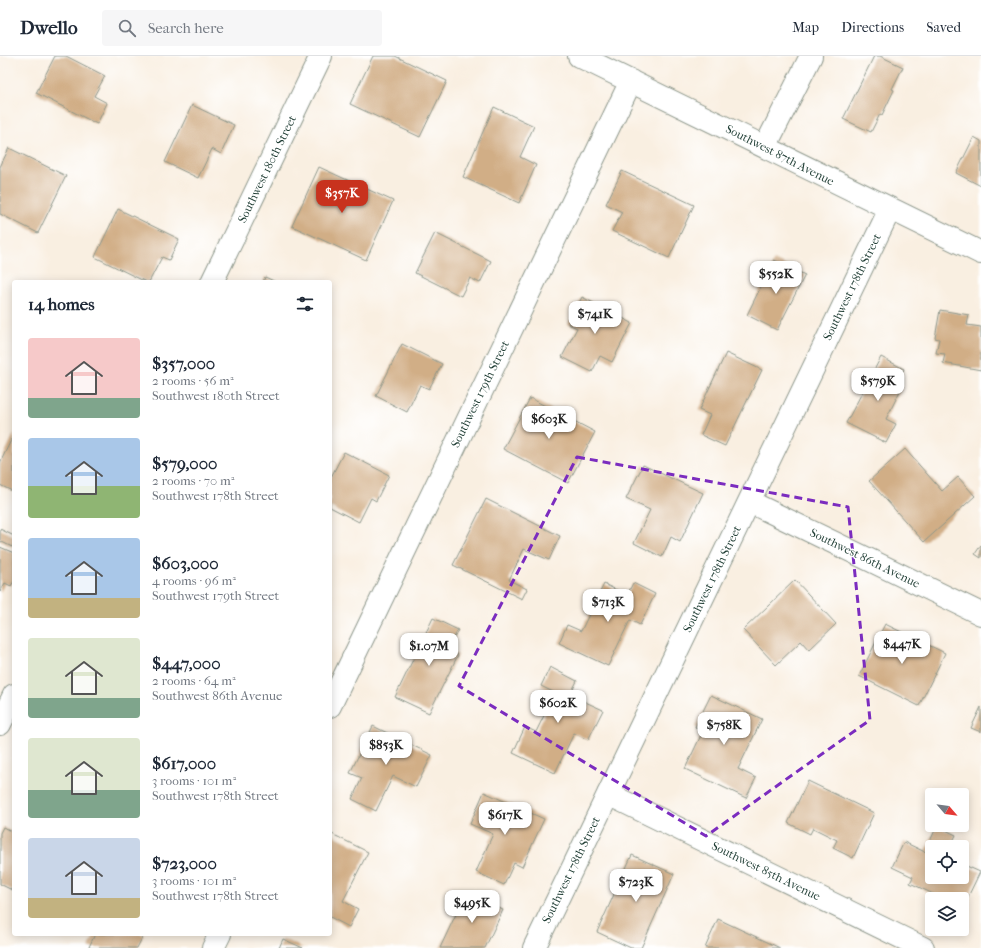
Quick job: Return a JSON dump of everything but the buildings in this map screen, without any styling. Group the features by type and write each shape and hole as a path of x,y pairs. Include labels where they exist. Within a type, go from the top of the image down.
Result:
{"street":[{"name":"Southwest 180th Street","path":"213,280 321,56"},
{"name":"Southwest 87th Avenue","path":"579,56 981,253"},
{"path":"765,148 811,56"},
{"name":"Southwest 179th Street","path":"332,702 631,81"},
{"name":"Southwest 178th Street","path":"534,948 890,209"},
{"name":"Southwest 86th Avenue","path":"750,502 981,614"},
{"path":"0,724 12,699"},
{"name":"Southwest 85th Avenue","path":"608,794 923,948"},
{"path":"214,948 219,936"}],"highlighted area":[{"path":"577,457 848,507 870,720 706,836 459,686"}]}
